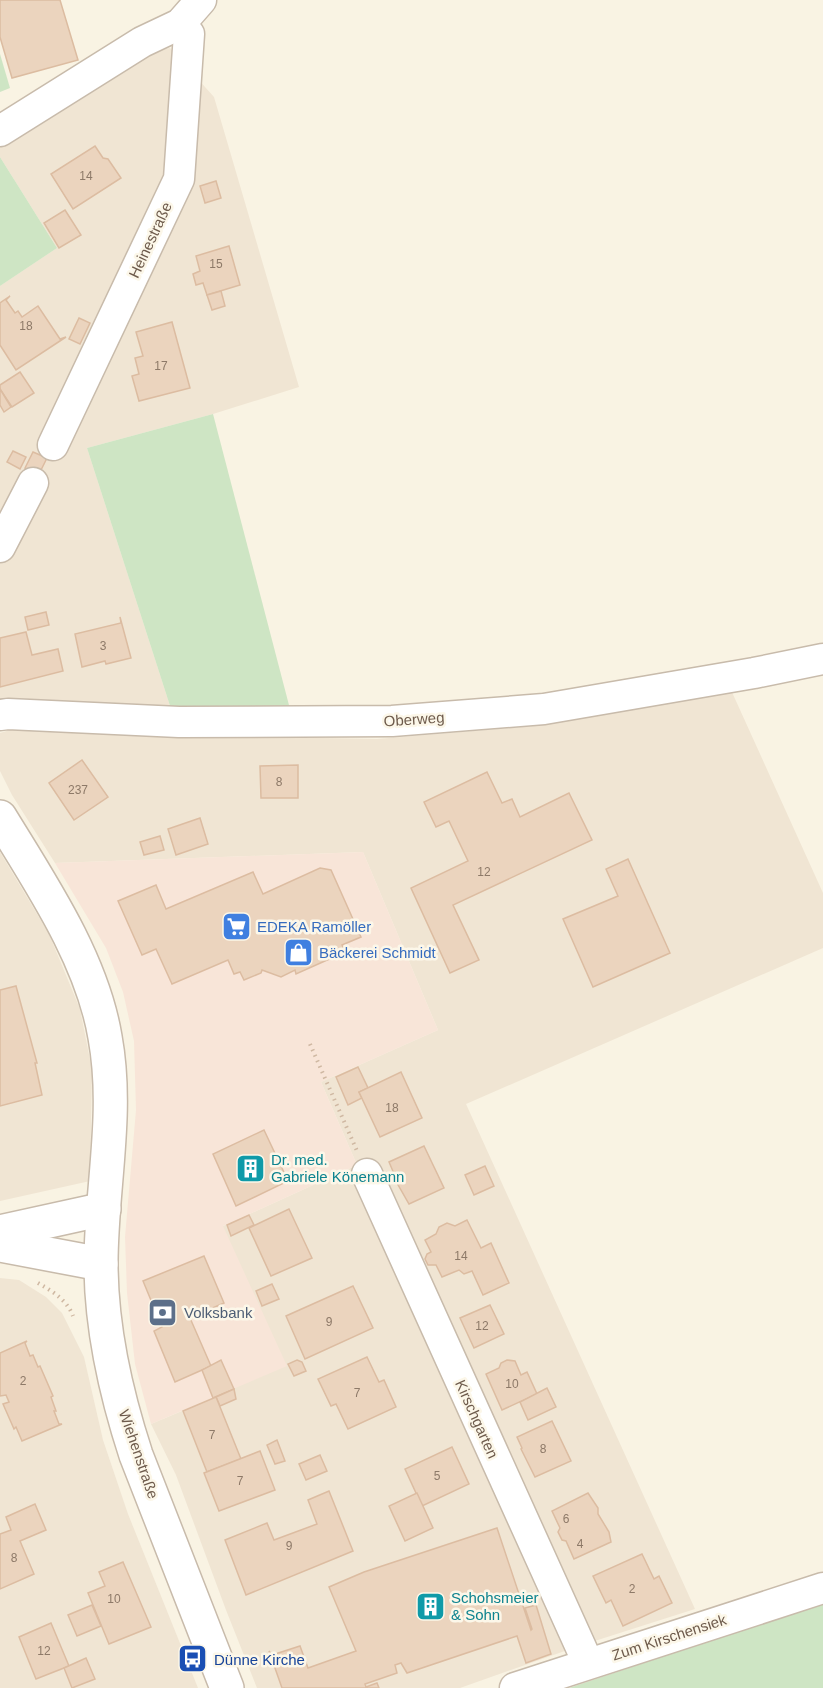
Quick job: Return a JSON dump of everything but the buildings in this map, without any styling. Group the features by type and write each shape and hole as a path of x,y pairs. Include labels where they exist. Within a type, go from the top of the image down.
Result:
{"street":[{"path":"0,131 142,42 180,24 201,0"},
{"name":"Heinestraße","path":"53,445 179,179 189,34 180,24"},
{"path":"0,547 33,483"},
{"name":"Oberweg","path":"0,715 179,722 392,721 544,709 823,659"},
{"name":"Wiehenstraße","path":"0,817 69,935 85,968 97,1004 105,1037 111,1114 101,1264 103,1303 111,1355 136,1455 227,1688"},
{"name":"Kirschgarten","path":"367,1174 588,1663"},
{"path":"0,1232 104,1209"},
{"path":"0,1245 101,1264"},
{"name":"Zum Kirschensiek","path":"515,1688 823,1588"}],"path":[{"path":"310,1044 367,1174"},
{"path":"29,1279 50,1290 70,1307 74,1317"}],"shaded area":[{"path":"170,48 214,97 299,387 213,414 87,448 171,709 0,700 0,286 57,248 0,157 0,144 141,54"},
{"path":"731,690 823,893 823,948 466,1104 695,1609 579,1646 460,1688 257,1688 176,1475 151,1424 213,1398 223,1226 357,1165 321,1082 438,1030 363,852 55,863 12,795 0,771 0,733 13,729 161,735 377,739 534,726"},
{"path":"0,852 49,934 80,1009 92,1070 90,1181 0,1201"},
{"path":"363,852 438,1030 321,1082 357,1165 223,1226 287,1366 151,1424 135,1364 127,1293 125,1237 136,1110 134,1041 123,992 106,948 55,863"},
{"path":"0,1278 19,1280 46,1297 62,1313 84,1357 103,1440 128,1514 198,1688 0,1688"}],"green space":[{"path":"0,54 10,88 0,92"},
{"path":"0,157 57,248 0,286"},
{"path":"213,414 290,709 171,709 87,448"},
{"path":"823,1603 823,1688 569,1688"}],"place":[{"name":"EDEKA Ramöller","path":"236,926"},
{"name":"Bäckerei Schmidt","path":"298,952"},
{"name":"Dr. med. Gabriele Könemann","path":"250,1168"},
{"name":"Volksbank","path":"163,1312"},
{"name":"Schohsmeier & Sohn","path":"430,1606"},
{"name":"Dünne Kirche","path":"193,1659"}]}
